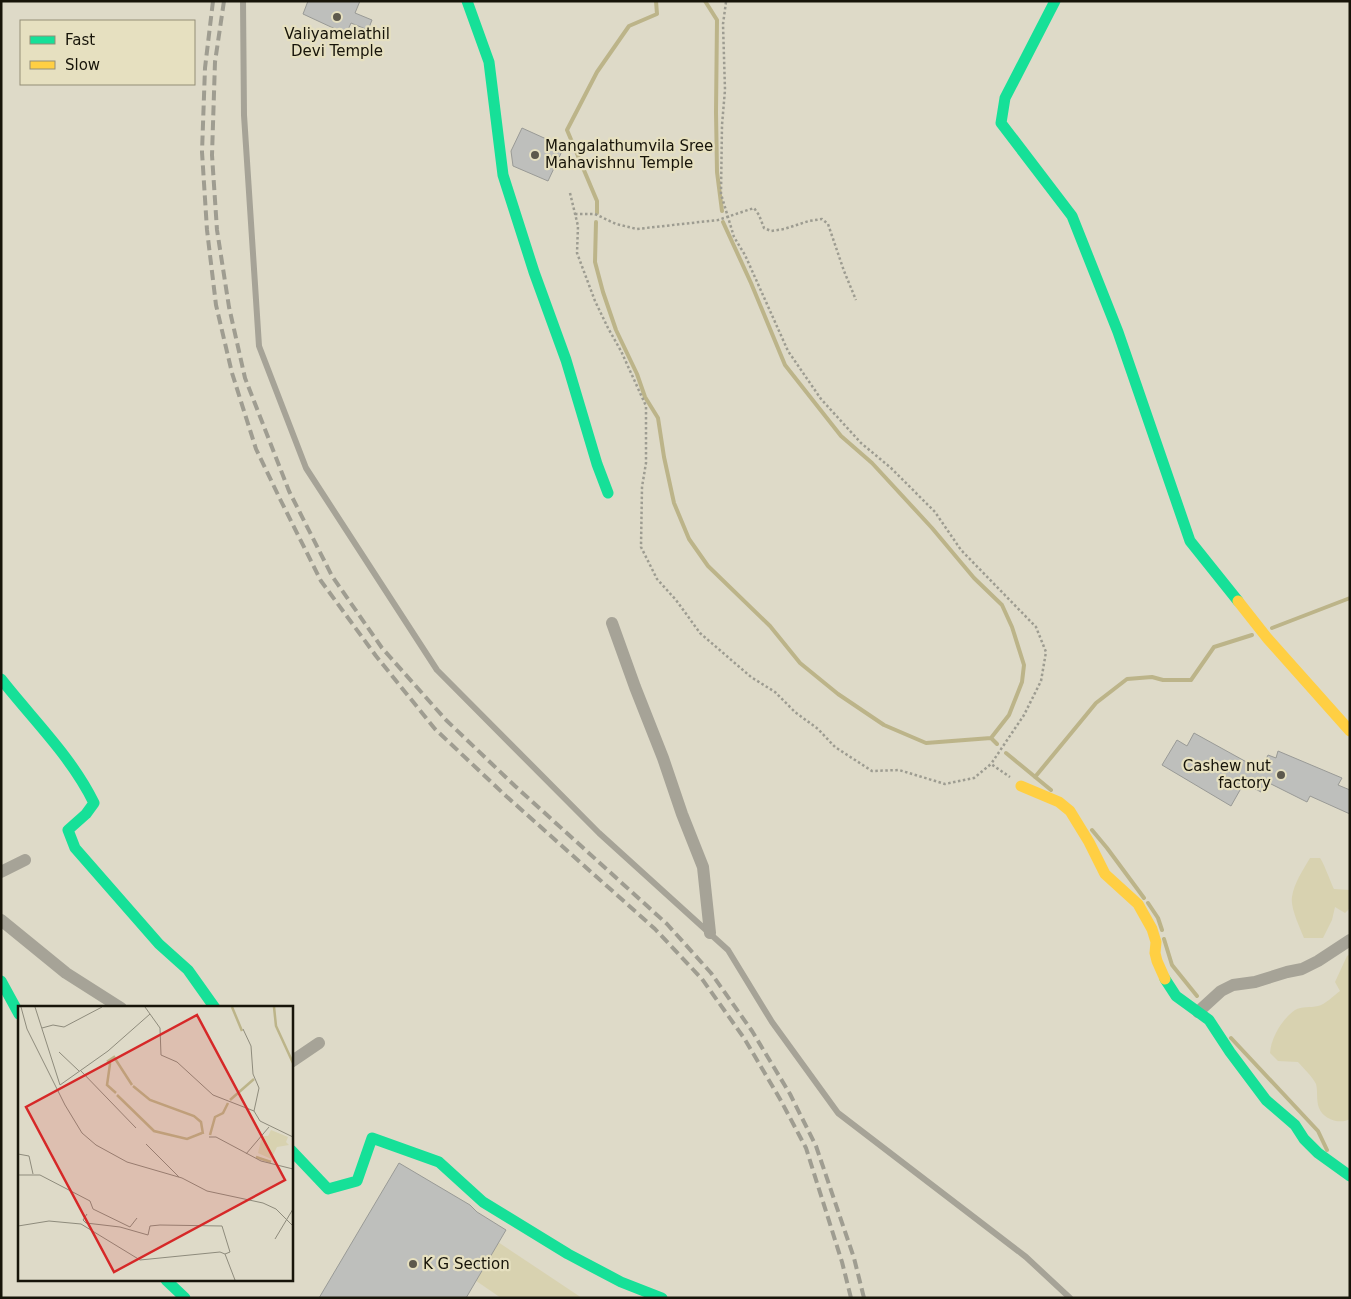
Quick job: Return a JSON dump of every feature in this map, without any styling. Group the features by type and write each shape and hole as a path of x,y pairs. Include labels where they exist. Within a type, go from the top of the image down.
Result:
{"street":[{"path":"467,1 489,62 503,175 534,272 566,360 594,455 608,493"},
{"path":"1055,1 1005,98 1001,123 1072,216 1118,332 1190,541 1268,639 1350,730"},
{"path":"612,623 703,867 710,933"},
{"path":"1,680 29,716 52,740 87,787 94,803 86,814 68,830 75,848 158,944 188,970 214,1006"},
{"path":"1022,786 1059,802 1070,811 1089,842 1105,874 1138,904 1152,929 1156,942 1155,953 1161,973 1176,996 1209,1020 1266,1100 1295,1126 1318,1153 1350,1176"},
{"path":"1,872 25,860"},
{"path":"1,920 66,973 118,1006"},
{"path":"1198,1012 1221,991 1233,986 1302,969 1350,940"},
{"path":"1,981 18,1012"},
{"path":"292,1061 319,1043"},
{"path":"292,1151 328,1189 357,1181 372,1138 439,1162 483,1202 559,1248 621,1282 662,1298"},
{"path":"168,1282 186,1298"}],"lane":[{"path":"243,1 244,115 259,346 306,468 436,670 599,833 728,950 772,1022 838,1113 923,1180 1026,1257 1070,1298"}],"path":[{"path":"570,193 578,226 577,252 595,301 621,351 646,406 646,463 642,488 641,547 657,579 676,600 700,633 750,677 775,692 795,712 818,729 835,747 872,772 899,770 945,784 974,778 991,764 1024,715 1042,681 1046,652 1036,627 960,550 935,512 891,468 861,443 821,399 788,351 745,255 734,236 721,194 722,125 725,90 723,24 726,2"},
{"path":"575,214 595,214 616,224 637,229 718,220 754,208 760,215 764,228 771,231 822,219 828,224 856,300"},
{"path":"991,764 1022,786"}],"shaded area":[{"path":"1310,858 1320,858 1334,889 1350,890 1350,908 1345,913 1335,907 1332,920 1323,938 1304,938 1292,906 1295,887"},
{"path":"1350,954 1350,1119 1337,1121 1328,1118 1321,1112 1318,1105 1316,1084 1298,1062 1278,1061 1270,1053 1275,1035 1290,1014 1300,1008 1321,1005 1340,991 1335,982 1347,956"},
{"path":"495,1240 582,1298 501,1298 472,1278"}],"building":[{"name":"Valiyamelathil Devi Temple","path":"308,1 360,1 355,13 372,20 368,30 351,23 346,34 303,14"},
{"name":"Mangalathumvila Sree Mahavishnu Temple","path":"522,128 564,147 548,181 513,166 511,151"},
{"name":"Cashew nut factory","path":"1194,733 1261,770 1268,755 1276,758 1278,751 1342,778 1338,785 1350,790 1350,814 1310,796 1307,802 1267,782 1261,792 1244,783 1231,806 1162,765 1177,740 1187,746"},
{"path":"399,1163 470,1205 477,1212 506,1230 466,1298 319,1298"}],"waterway":[{"path":"597,213 597,201 567,130 597,72 629,26 657,14 656,1"},
{"path":"705,1 717,20 717,172 722,211"},
{"path":"596,222 595,262 603,292 616,330 637,374 645,397 658,418 674,503 689,539 708,566 770,626 800,663 838,694 884,725 926,743 991,738"},
{"path":"723,222 785,365 841,436 872,463 932,528 974,578 1002,605 1012,627 1024,665 1022,682 1009,715 991,738 997,744"},
{"path":"1272,628 1350,598"},
{"path":"1035,777 1096,703 1127,679 1152,677 1163,680 1191,680 1214,647 1252,635"},
{"path":"1006,753 1051,790"},
{"path":"1092,830 1144,898"},
{"path":"1148,903 1158,918 1162,930"},
{"path":"1164,939 1172,965 1197,996"},
{"path":"1231,1038 1318,1131 1327,1150"}],"railway":[{"path":"213,1 205,68 202,152 207,230 216,305 232,373 256,449 281,501 321,581 376,656 435,729 506,796 655,929 702,979 744,1038 806,1148 842,1262 851,1298"},
{"path":"224,1 215,62 212,155 217,230 229,307 245,378 289,491 332,576 382,648 446,720 515,786 667,924 711,973 752,1031 790,1094 816,1146 854,1258 864,1298"}],"traffic: fast":[{"path":"467,1 489,62 503,175 534,272 566,360 597,464 608,493"},
{"path":"1055,1 1005,98 1001,123 1072,216 1118,332 1190,541 1238,601"},
{"path":"1,679 63,754 94,803 86,814 68,830 75,848 159,944 188,970 214,1006"},
{"path":"1165,979 1176,996 1209,1020 1266,1100 1295,1125 1304,1139 1318,1153 1350,1176"},
{"path":"1,981 18,1012"},
{"path":"292,1151 328,1189 357,1181 372,1138 439,1162 483,1202 568,1254 621,1282 662,1298"},
{"path":"168,1282 185,1298"}],"traffic: slow":[{"path":"1238,601 1268,639 1350,731"},
{"path":"1021,786 1059,802 1070,811 1089,842 1105,874 1138,904 1152,929 1156,942 1155,953 1157,961 1165,979"}],"place":[{"name":"Valiyamelathil Devi Temple","path":"337,17"},
{"name":"Mangalathumvila Sree Mahavishnu Temple","path":"535,155"},
{"name":"Cashew nut factory","path":"1281,775"},
{"name":"K G Section","path":"413,1264"}]}
